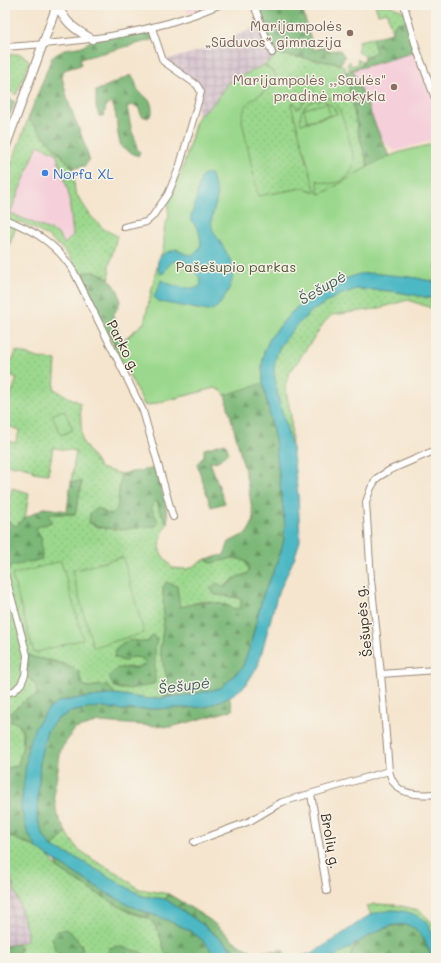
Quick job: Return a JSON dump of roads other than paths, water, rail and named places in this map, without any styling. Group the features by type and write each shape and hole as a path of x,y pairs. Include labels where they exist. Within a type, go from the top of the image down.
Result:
{"main road":[{"path":"57,5 64,20 80,33 92,40"},
{"path":"5,148 44,45 57,5"}],"street":[{"path":"5,48 92,40 152,28 185,18 219,5"},
{"path":"254,5 272,52"},
{"path":"404,5 417,50 436,101"},
{"path":"124,227 146,222 152,217 168,194 179,168 201,92 197,85 163,62 152,28"},
{"name":"Parko g.","path":"5,219 22,226 46,240 66,260 74,272 143,411 173,517"},
{"name":"Šešupės g.","path":"436,450 390,470 377,478 371,488 366,502 371,579 389,771 394,784 404,791 423,795 436,794"},
{"path":"5,574 27,655 26,675 21,684 14,691 5,693"},
{"path":"381,674 436,670"},
{"path":"194,842 250,821 282,802 389,771"},
{"name":"Brolių g.","path":"311,794 328,891"}],"water":[{"path":"204,174 210,174 212,176 217,194 212,227 231,261 233,273 230,287 222,301 216,307 208,311 160,302 154,296 161,280 185,288 196,288 201,284 200,278 181,262 172,262 164,273 160,274 158,264 159,260 164,254 172,250 177,249 185,254 192,255 200,249 201,242 199,231 192,221 191,216 200,180"},
{"path":"371,273 411,277 436,282 436,299 392,291 357,289 339,295 312,311 297,325 280,346 276,357 274,370 278,397 292,448 298,494 300,541 294,559 277,596 258,666 245,686 229,697 206,707 124,710 97,707 70,712 56,720 47,731 40,758 37,818 44,837 52,847 78,859 142,896 165,899 202,924 243,957 247,958 216,958 209,947 189,930 117,899 37,848 27,831 21,808 28,747 34,729 47,710 60,701 115,694 149,699 190,695 221,688 242,668 250,647 263,595 278,562 284,540 285,525 275,440 263,383 262,366 264,352 270,338 289,315 304,301 319,291 345,279 359,274"},
{"path":"393,910 413,914 421,918 426,923 434,938 436,958 431,958 425,940 420,933 411,926 400,925 388,927 376,932 333,957 320,959 296,958 314,952 371,914"}],"place":[{"name":"Marijampolės „Sūduvos“ gimnazija","path":"350,33"},
{"name":"Marijampolės ,,Saulės\" pradinė mokykla","path":"394,87"},
{"name":"Norfa XL","path":"45,173"}],"park label":[{"name":"Pašešupio parkas","path":"236,266"}],"water label":[{"name":"Šešupė","path":"322,287"},
{"name":"Šešupė","path":"184,685"}]}
